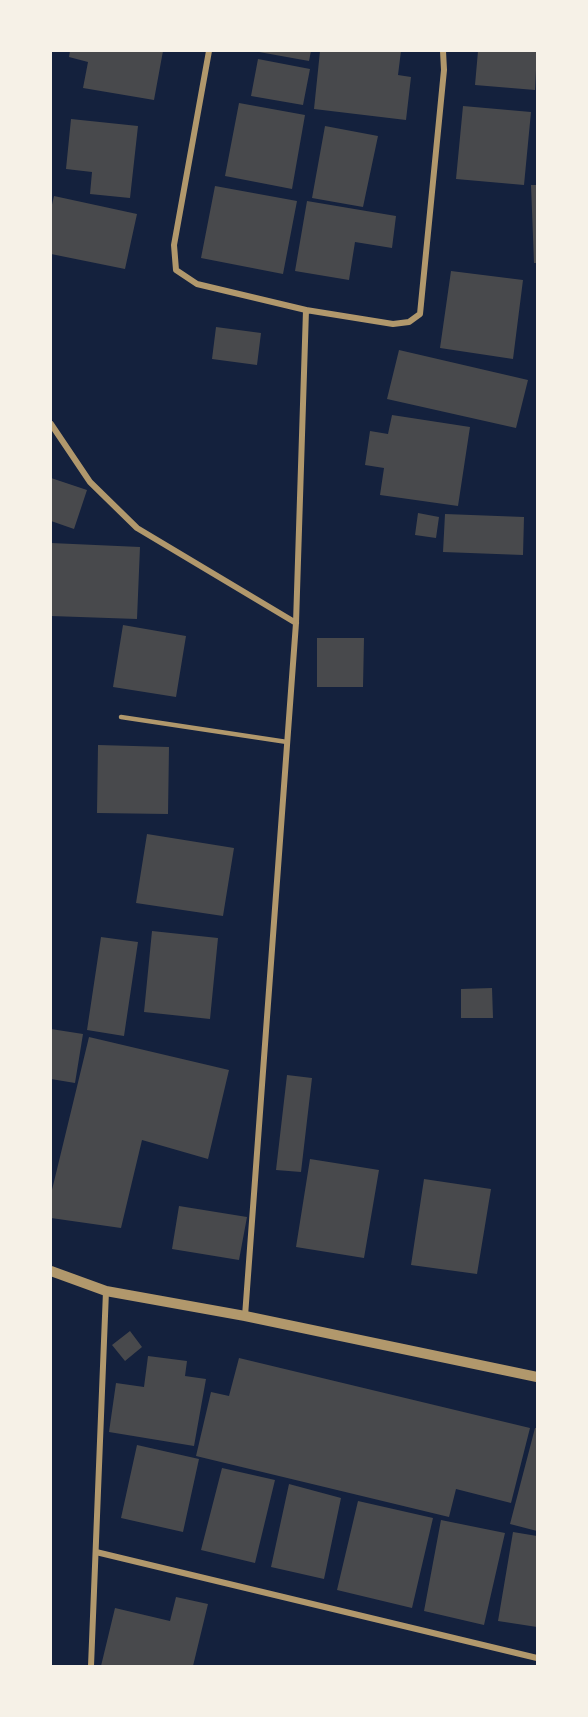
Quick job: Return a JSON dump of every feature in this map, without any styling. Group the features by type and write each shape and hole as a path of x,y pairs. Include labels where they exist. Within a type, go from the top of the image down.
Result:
{"street":[{"path":"209,51 174,245 176,270 197,284 306,310 393,324 409,322 420,314 444,70 443,51"},
{"path":"245,1316 296,623 306,310"},
{"path":"51,424 90,482 137,528 296,623"},
{"path":"51,1271 106,1291 245,1316 537,1377"},
{"path":"91,1666 106,1291"},
{"path":"96,1552 537,1658"}],"lane":[{"path":"121,717 287,742"}],"building":[{"path":"70,51 163,51 154,100 83,88 88,62 69,57"},
{"path":"259,51 311,51 309,61"},
{"path":"320,51 401,51 398,75 411,77 406,120 314,109"},
{"path":"478,51 537,51 535,90 475,85"},
{"path":"258,59 310,69 303,105 251,96"},
{"path":"239,103 305,115 292,189 225,176"},
{"path":"463,106 531,112 524,185 456,179"},
{"path":"71,119 138,126 130,198 90,194 92,172 66,169"},
{"path":"325,126 378,136 363,207 312,198"},
{"path":"531,185 537,185 537,263 534,263"},
{"path":"215,186 297,201 283,274 201,258"},
{"path":"54,196 137,214 125,269 51,254 51,209"},
{"path":"307,201 396,216 392,248 355,242 349,280 295,271"},
{"path":"451,271 523,280 513,359 440,348"},
{"path":"216,327 261,333 257,365 212,359"},
{"path":"399,350 528,380 516,428 387,399"},
{"path":"392,415 470,427 458,506 380,495 384,468 365,465 370,431 388,434"},
{"path":"51,478 87,490 74,529 51,521"},
{"path":"418,513 439,517 436,538 415,535"},
{"path":"445,514 524,517 523,555 443,552"},
{"path":"51,543 140,547 137,619 51,616"},
{"path":"123,625 186,636 176,697 113,687"},
{"path":"317,638 364,638 363,687 317,687"},
{"path":"98,745 169,747 168,814 97,813"},
{"path":"147,834 234,848 223,916 136,903"},
{"path":"152,931 218,938 210,1019 144,1012"},
{"path":"101,937 138,942 124,1036 87,1030"},
{"path":"492,988 493,1018 461,1018 461,989"},
{"path":"51,1029 83,1034 75,1083 51,1079"},
{"path":"89,1037 229,1070 208,1159 142,1140 121,1228 51,1218 51,1194"},
{"path":"287,1075 312,1078 301,1172 276,1170"},
{"path":"310,1159 379,1170 364,1258 296,1247"},
{"path":"424,1179 491,1189 477,1274 411,1265"},
{"path":"179,1206 247,1217 239,1260 172,1249"},
{"path":"130,1331 142,1347 125,1361 112,1345"},
{"path":"148,1356 187,1361 185,1376 206,1379 194,1446 109,1432 116,1383 144,1387"},
{"path":"239,1358 530,1428 511,1503 456,1489 449,1517 196,1456 211,1392 229,1396"},
{"path":"535,1428 537,1428 537,1531 510,1524"},
{"path":"137,1445 199,1459 183,1532 121,1518"},
{"path":"222,1468 275,1480 255,1563 201,1550"},
{"path":"289,1484 341,1498 324,1579 271,1567"},
{"path":"358,1501 433,1518 412,1608 337,1590"},
{"path":"441,1520 505,1533 484,1625 424,1611"},
{"path":"513,1532 537,1536 537,1627 498,1621"},
{"path":"176,1597 208,1604 193,1666 101,1666 115,1608 170,1621"}]}
